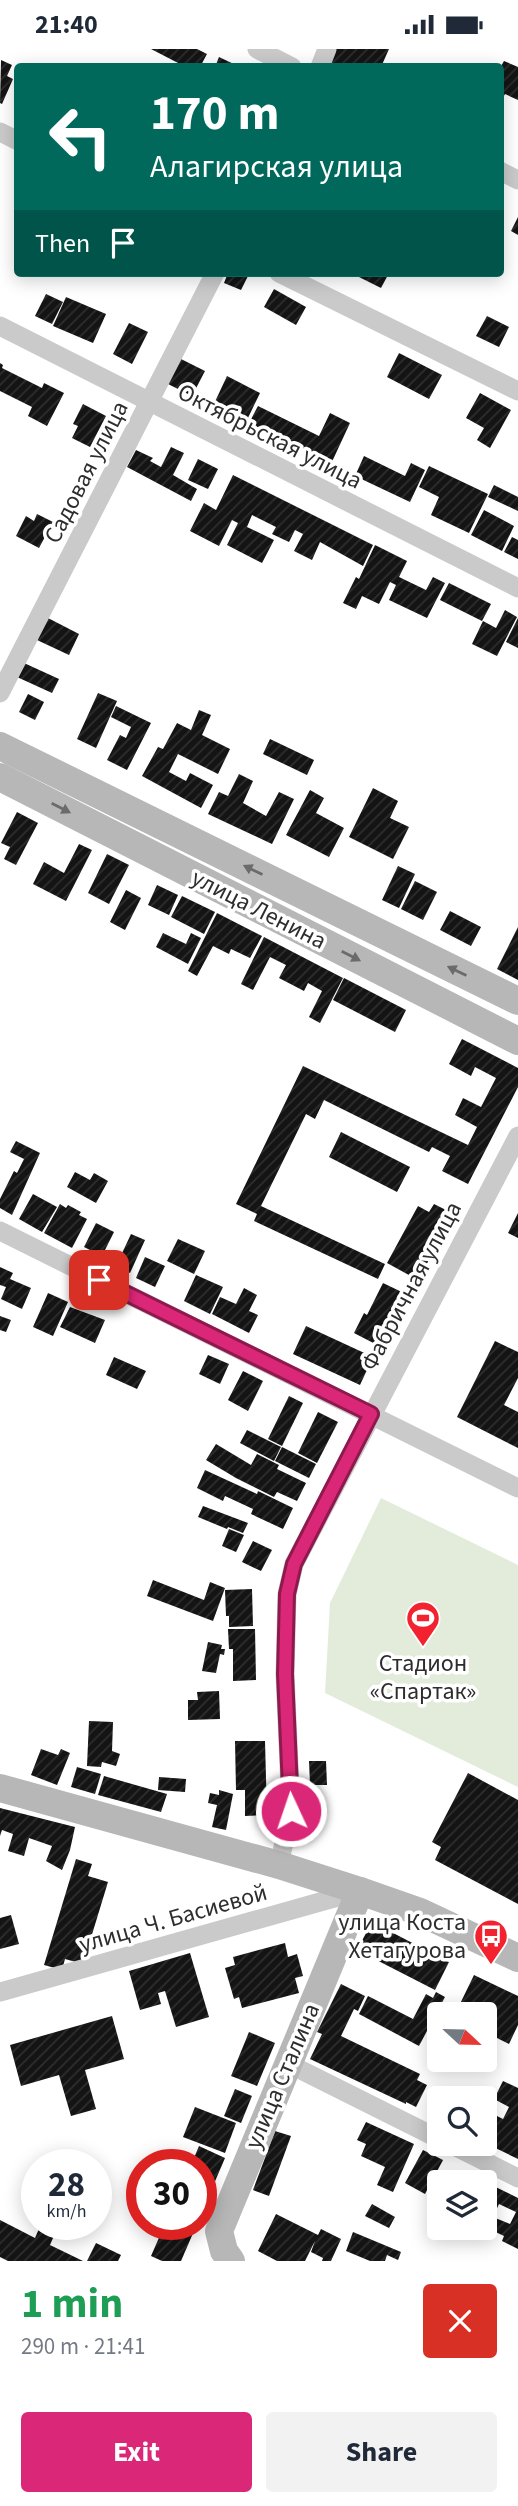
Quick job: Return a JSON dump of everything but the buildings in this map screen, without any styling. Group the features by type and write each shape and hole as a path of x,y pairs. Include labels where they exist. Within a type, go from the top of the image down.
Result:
{"street":[{"path":"257,49 284,63"},
{"name":"Садовая улица","path":"0,693 213,277"},
{"path":"287,277 518,391"},
{"name":"Октябрьская улица","path":"0,326 518,588"},
{"name":"улица Ленина","path":"0,746 518,1001"},
{"name":"улица Ленина","path":"0,777 518,1041"},
{"name":"Фабричная улица","path":"279,1865 291,1811 285,1674 287,1594 294,1564 518,1136"},
{"path":"0,1231 518,1488"},
{"path":"0,1788 279,1865 360,1891 420,1912 518,1958"},
{"name":"улица Ч. Басиевой","path":"0,1992 360,1891"},
{"name":"улица Сталина","path":"232,2261 224,2252 219,2231 360,1891"},
{"path":"287,2063 427,2133"},
{"path":"474,2156 518,2178"}],"green space":[{"name":"Стадион «Спартак»","path":"381,1498 518,1565 518,1787 325,1693 330,1603"}],"place":[{"name":"Стадион «Спартак»","path":"423,1648"},
{"name":"улица Коста Хетагурова","path":"491,1966"}],"route":[{"path":"99,1280 371,1414 294,1564 287,1594 285,1674 291,1811"}]}
